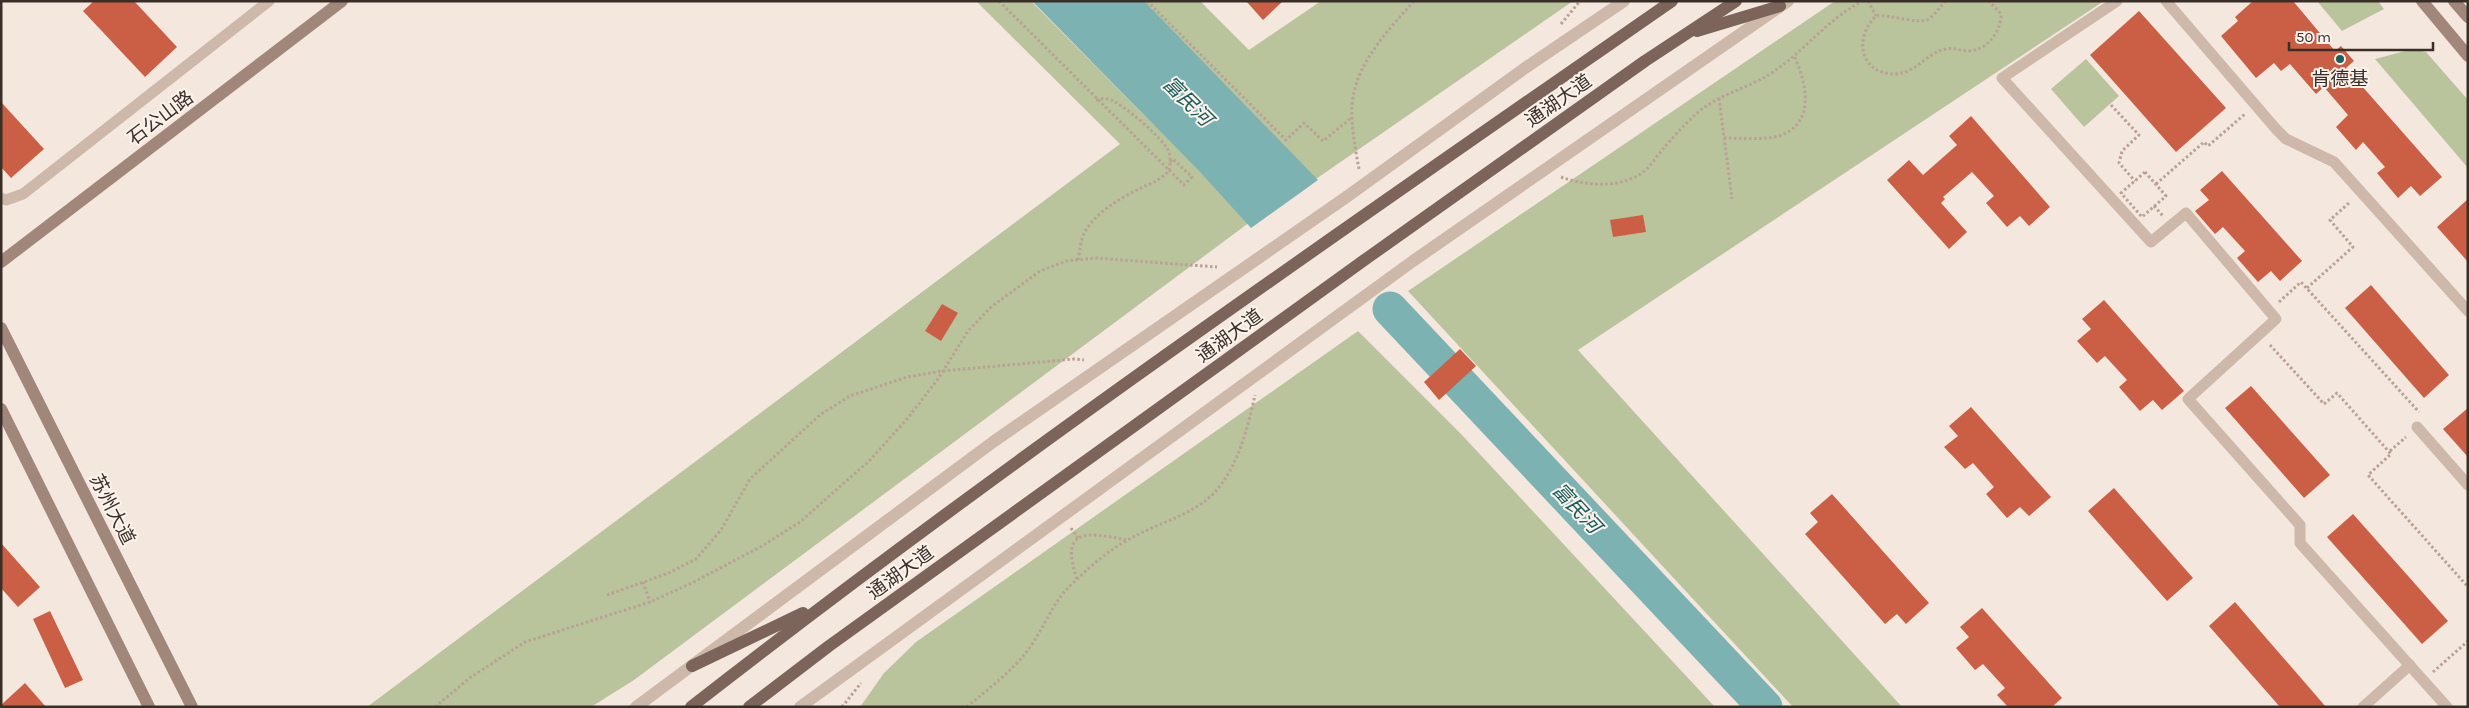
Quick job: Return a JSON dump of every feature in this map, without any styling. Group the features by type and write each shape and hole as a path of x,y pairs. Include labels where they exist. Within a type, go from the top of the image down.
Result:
{"main road":[{"name":"通湖大道","path":"691,707 828,602 1078,417 1672,1"},
{"name":"通湖大道","path":"749,707 829,646 1370,256 1736,1"},
{"path":"1685,35 1784,4"},
{"path":"692,666 828,602"}],"street":[{"name":"石公山路","path":"1,262 342,1"},
{"path":"636,707 993,442 1344,198 1525,68 1624,1"},
{"path":"2422,1 2468,56"},
{"path":"2454,1 2468,17"},
{"path":"800,707 1413,261 1784,4"},
{"name":"苏州大道","path":"1,328 192,707"},
{"path":"1,409 150,707"}],"lane":[{"path":"1,198 6,200 23,194 269,1"},
{"path":"2118,1 2002,78 2151,242 2186,213 2276,319 2188,400 2300,525 2300,543 2447,707"},
{"path":"2166,1 2286,139 2334,162 2468,311"},
{"path":"2417,427 2468,485"},
{"path":"2364,707 2410,665"}],"path":[{"path":"999,1 1096,100 1184,185 1192,177 1174,158 1170,162"},
{"path":"1147,1 1286,140 1304,123 1323,141 1352,118"},
{"path":"1359,169 1352,118 1354,87 1363,65 1414,1"},
{"path":"1555,176 1578,183 1612,184 1635,177 1647,169 1697,113 1719,98 1770,74 1829,24 1863,1"},
{"path":"1868,1 1876,16"},
{"path":"1946,1 1930,18 1922,21 1896,16 1876,16 1868,24 1863,34 1862,47 1868,62 1876,70 1896,74 1923,63 1944,49 1968,51 1978,49 1998,32 2001,23 2000,14 1989,1"},
{"path":"1724,138 1779,136 1802,118 1805,108 1806,90 1803,75 1794,55"},
{"path":"1078,260 1082,238 1088,228 1105,210 1141,188 1158,182 1169,171 1169,150 1129,110 1106,98 1096,100"},
{"path":"1719,98 1732,198"},
{"path":"2111,105 2139,135 2122,151 2120,163 2135,181"},
{"path":"2156,184 2204,142 2208,146 2255,105"},
{"path":"2145,172 2166,196 2142,217 2121,193 2135,181 2145,172"},
{"path":"2307,288 2353,246 2330,220 2361,192"},
{"path":"435,707 471,677 525,642 650,602 737,560 800,522 870,460 907,419 968,331 991,307 1040,271 1066,261 1095,258 1220,267"},
{"path":"2270,311 2302,282 2426,419 2390,452 2392,454 2368,475 2468,586"},
{"path":"2260,334 2324,404 2337,393 2390,452"},
{"path":"607,595 686,566 696,559 721,530 750,480 821,414 850,396 907,377 942,371 1074,359 1090,361"},
{"path":"967,707 1004,675 1030,648 1056,602 1078,579 1127,540 1196,508 1214,492 1234,461 1251,415 1256,390"},
{"path":"1078,579 1071,556 1073,544 1078,538 1086,534 1099,534 1127,540"},
{"path":"643,582 650,602"},
{"path":"2424,681 2468,641"}],"green space":[{"path":"976,1 1031,1 1250,222 634,680 591,707 367,707 1120,144"},
{"path":"1138,1 1200,1 1249,50 1321,1 1573,1 1316,179"},
{"path":"1835,1 2104,1 1578,350 1902,707 1793,707 1408,291"},
{"path":"2317,1 2378,1 2384,9 2342,31"},
{"path":"2413,49 2426,52 2468,100 2468,168 2375,59"},
{"path":"2086,59 2119,96 2084,127 2051,89"},
{"path":"1358,331 1462,435 1715,707 860,707 884,673 916,642"}],"water":[{"path":"1032,1 1144,1 1318,180 1251,228 1201,173"}],"building":[{"path":"94,1 134,1 177,47 145,77 83,11"},
{"path":"1246,1 1283,1 1263,20"},
{"path":"2253,1 2293,1 2335,51 2341,46 2354,61 2346,68 2442,177 2420,196 2411,186 2398,198 2377,173 2385,167 2363,142 2356,150 2336,127 2348,115 2324,87 2316,94 2290,64 2281,71 2274,63 2256,78 2221,36 2238,21 2235,17"},
{"path":"2139,11 2226,108 2176,152 2090,55"},
{"path":"1,102 44,149 11,178 1,167"},
{"path":"1971,116 2050,207 2029,226 2020,216 2007,227 1986,203 1994,196 1972,172 1943,197 1945,199 1941,203 1967,232 1949,249 1887,180 1909,160 1923,175 1957,145 1949,136"},
{"path":"2222,171 2302,261 2280,281 2271,271 2258,282 2237,258 2245,251 2223,227 2215,234 2195,211 2209,200 2200,190"},
{"path":"2468,199 2468,262 2437,227"},
{"path":"1643,215 1646,232 1613,237 1610,220"},
{"path":"2371,285 2449,375 2424,398 2345,308"},
{"path":"2104,300 2184,391 2162,410 2153,400 2140,411 2119,387 2127,380 2105,356 2097,363 2077,341 2091,329 2082,319"},
{"path":"942,304 958,313 941,341 925,331"},
{"path":"1460,349 1476,366 1439,400 1424,382"},
{"path":"2251,386 2330,475 2304,498 2225,408"},
{"path":"1971,407 2051,497 2029,516 2020,507 2007,518 1986,494 1994,487 1973,463 1965,469 1944,447 1958,436 1949,426"},
{"path":"2468,408 2468,457 2443,429"},
{"path":"2114,488 2193,578 2167,601 2088,511"},
{"path":"1832,494 1929,603 1906,624 1897,614 1885,624 1805,534 1818,522 1810,513"},
{"path":"2353,514 2448,621 2422,644 2327,537"},
{"path":"1,543 40,587 18,607 1,588"},
{"path":"2235,602 2326,707 2280,707 2209,626"},
{"path":"1982,608 2062,698 2052,707 2008,707 1997,695 2005,688 1983,664 1975,670 1956,648 1969,637 1960,627"},
{"path":"50,611 83,680 65,688 33,619"},
{"path":"25,683 46,707 1,707 1,705"}],"waterway":[{"name":"富民河","path":"1390,309 1765,707"}],"place":[{"name":"肯德基","path":"2340,59"}]}
